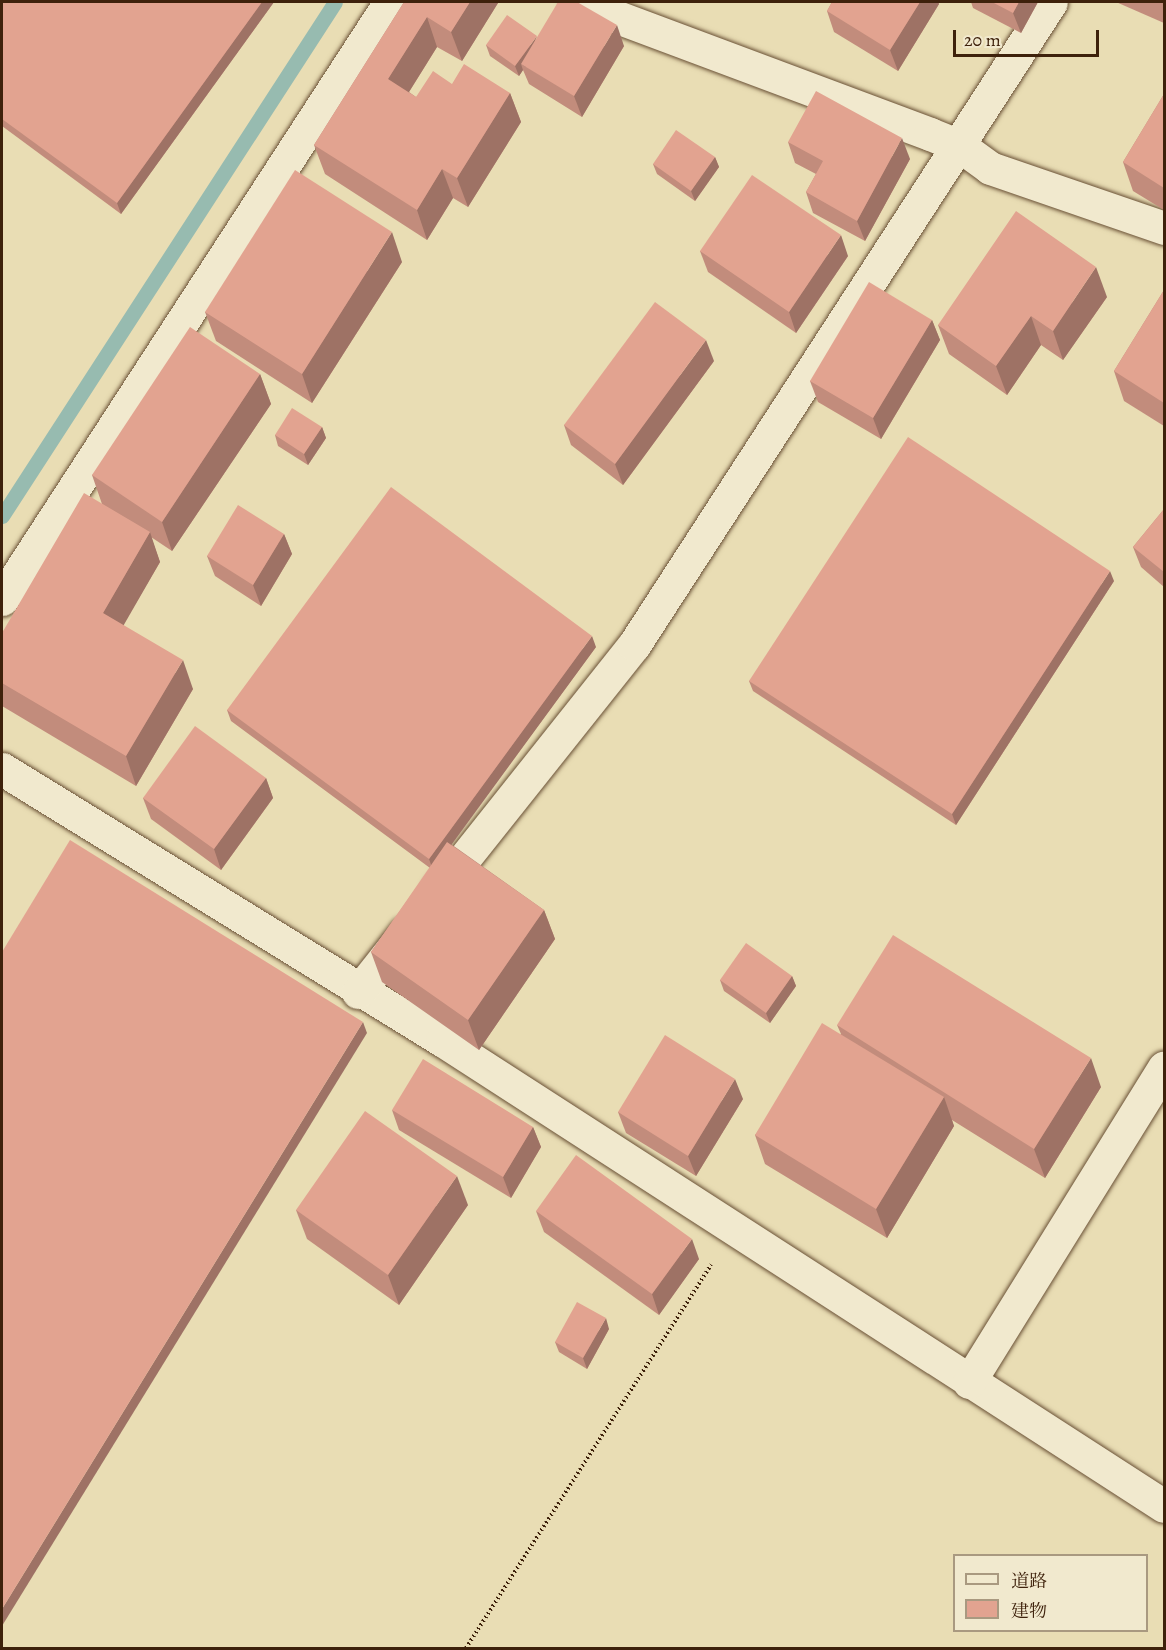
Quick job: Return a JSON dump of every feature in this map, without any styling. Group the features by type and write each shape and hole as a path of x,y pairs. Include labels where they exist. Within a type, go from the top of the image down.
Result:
{"street":[{"path":"2,598 390,2"},
{"path":"577,2 960,146 990,168 1164,228"},
{"path":"358,992 634,645 960,146 1051,2"},
{"path":"2,769 358,992 442,1040 1164,1506"},
{"path":"969,1382 1164,1068"}],"path":[{"path":"466,1648 734,1228"}],"building":[{"path":"2,2 262,2 117,203 2,119"},
{"path":"404,2 470,2 451,32 427,17 388,79 416,97 433,71 452,84 464,64 510,93 457,178 442,169 417,210 314,145"},
{"path":"558,2 577,2 617,25 574,96 521,64"},
{"path":"832,2 920,2 890,50 827,11"},
{"path":"992,2 1019,2 1013,13"},
{"path":"507,15 537,36 515,66 486,45"},
{"path":"816,91 902,138 857,221 806,192 823,161 788,142"},
{"path":"1164,94 1164,188 1123,162"},
{"path":"676,130 715,157 691,191 653,164"},
{"path":"295,170 392,232 302,374 205,312"},
{"path":"752,175 841,235 789,312 700,251"},
{"path":"1016,211 1096,267 1053,331 1031,316 996,366 938,325"},
{"path":"869,282 932,320 873,418 810,381"},
{"path":"1164,290 1164,403 1114,371"},
{"path":"655,302 706,340 615,464 564,425"},
{"path":"190,327 260,374 162,522 92,475"},
{"path":"292,408 322,427 304,454 275,435"},
{"path":"908,437 1110,571 952,814 749,681"},
{"path":"391,487 592,636 429,859 227,710"},
{"path":"84,493 150,532 103,613 183,660 126,756 2,683 2,633"},
{"path":"238,505 284,534 253,585 207,556"},
{"path":"1164,509 1164,572 1133,547"},
{"path":"195,726 266,778 214,849 143,798"},
{"path":"70,840 363,1022 2,1609 2,952"},
{"path":"447,842 544,910 468,1020 371,952"},
{"path":"893,935 1091,1058 1034,1149 837,1025"},
{"path":"746,943 792,976 766,1013 720,980"},
{"path":"822,1023 944,1097 876,1209 755,1135"},
{"path":"665,1035 735,1079 688,1156 618,1112"},
{"path":"423,1059 533,1127 503,1177 392,1110"},
{"path":"365,1111 457,1176 388,1275 296,1210"},
{"path":"576,1155 692,1239 652,1294 536,1211"},
{"path":"577,1302 606,1318 583,1358 555,1342"}],"waterway":[{"path":"2,516 335,2"}]}
